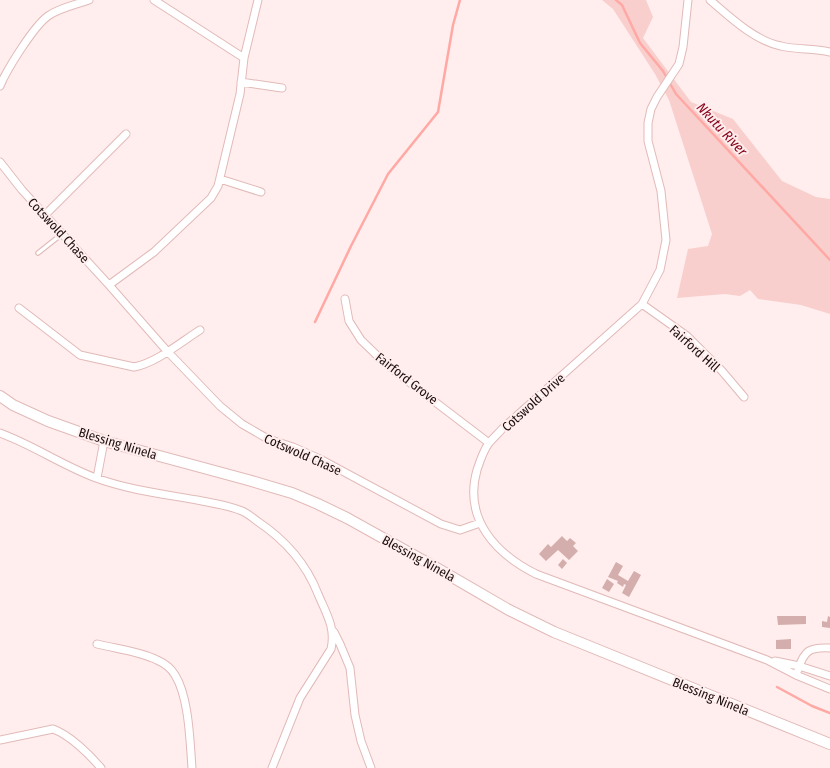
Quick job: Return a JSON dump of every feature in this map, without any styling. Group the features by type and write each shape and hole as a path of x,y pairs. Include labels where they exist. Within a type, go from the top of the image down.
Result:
{"street":[{"path":"0,86 3,71 48,16 60,10 89,0"},
{"path":"154,0 244,58"},
{"path":"109,285 154,252 211,198 220,179 240,94 244,58 258,0"},
{"name":"Cotswold Drive","path":"688,0 680,64 651,108 648,123 648,141 661,191 666,240 660,270 642,304 489,442 482,455 474,481 476,511 480,523 496,546 512,560 536,574 767,660 796,675 830,689"},
{"path":"710,0 759,38 770,44 783,47 820,49 830,52"},
{"path":"241,82 282,88"},
{"path":"44,215 126,134"},
{"name":"Cotswold Chase","path":"0,162 44,215 109,285 167,351 220,406 242,424 268,440 294,447 320,459 441,524 460,530 480,523"},
{"path":"220,179 261,192"},
{"name":"Fairford Grove","path":"345,299 349,321 361,340 388,366 489,442"},
{"name":"Fairford Hill","path":"642,304 687,336 722,371 744,396"},
{"path":"19,308 80,355 134,367 146,363 200,330"},
{"name":"Blessing Ninela","path":"0,396 13,404 48,420 104,441 292,493 347,518 509,610 554,632 830,744"},
{"path":"0,433 17,439 62,464 97,478 138,490 223,505 243,511 268,528 301,561 314,582 350,668 361,741 371,768"},
{"path":"97,478 104,441"},
{"path":"272,768 300,698 331,648 333,630"},
{"path":"98,644 139,654 156,660 168,666 175,675 183,691 187,713 192,768"},
{"path":"796,675 802,657 809,650 830,648"},
{"name":"Cotswold Drive","path":"767,660 799,666 830,676"},
{"path":"0,740 53,729 69,738 95,761 100,768"}],"lane":[{"path":"38,253 62,234"}],"shaded area":[{"path":"602,0 646,0 653,17 643,38 691,102 733,119 782,181 816,197 830,199 830,314 801,305 758,299 750,290 740,296 725,294 677,298 688,249 708,246 712,234 669,100 655,74 613,9"}],"building":[{"path":"562,536 567,541 570,538 576,543 573,546 578,551 569,560 558,550 546,561 539,554 548,544 551,547"},
{"path":"563,559 567,563 562,569 558,565"},
{"path":"616,562 623,566 618,575 628,581 634,571 641,575 629,597 622,593 626,585 624,584 623,587 617,583 618,581 608,577"},
{"path":"607,579 614,584 609,592 602,588"},
{"path":"777,616 806,616 806,624 778,625"},
{"path":"828,616 830,617 830,628 822,627 822,621 827,622"},
{"path":"791,639 791,649 776,649 776,640"}],"waterway":[{"path":"315,322 351,246 388,174 438,112 453,25 460,0"},
{"name":"Nkutu River","path":"616,0 622,5 640,43 663,71 676,94 830,260"},
{"path":"777,687 812,706 830,713"}]}
